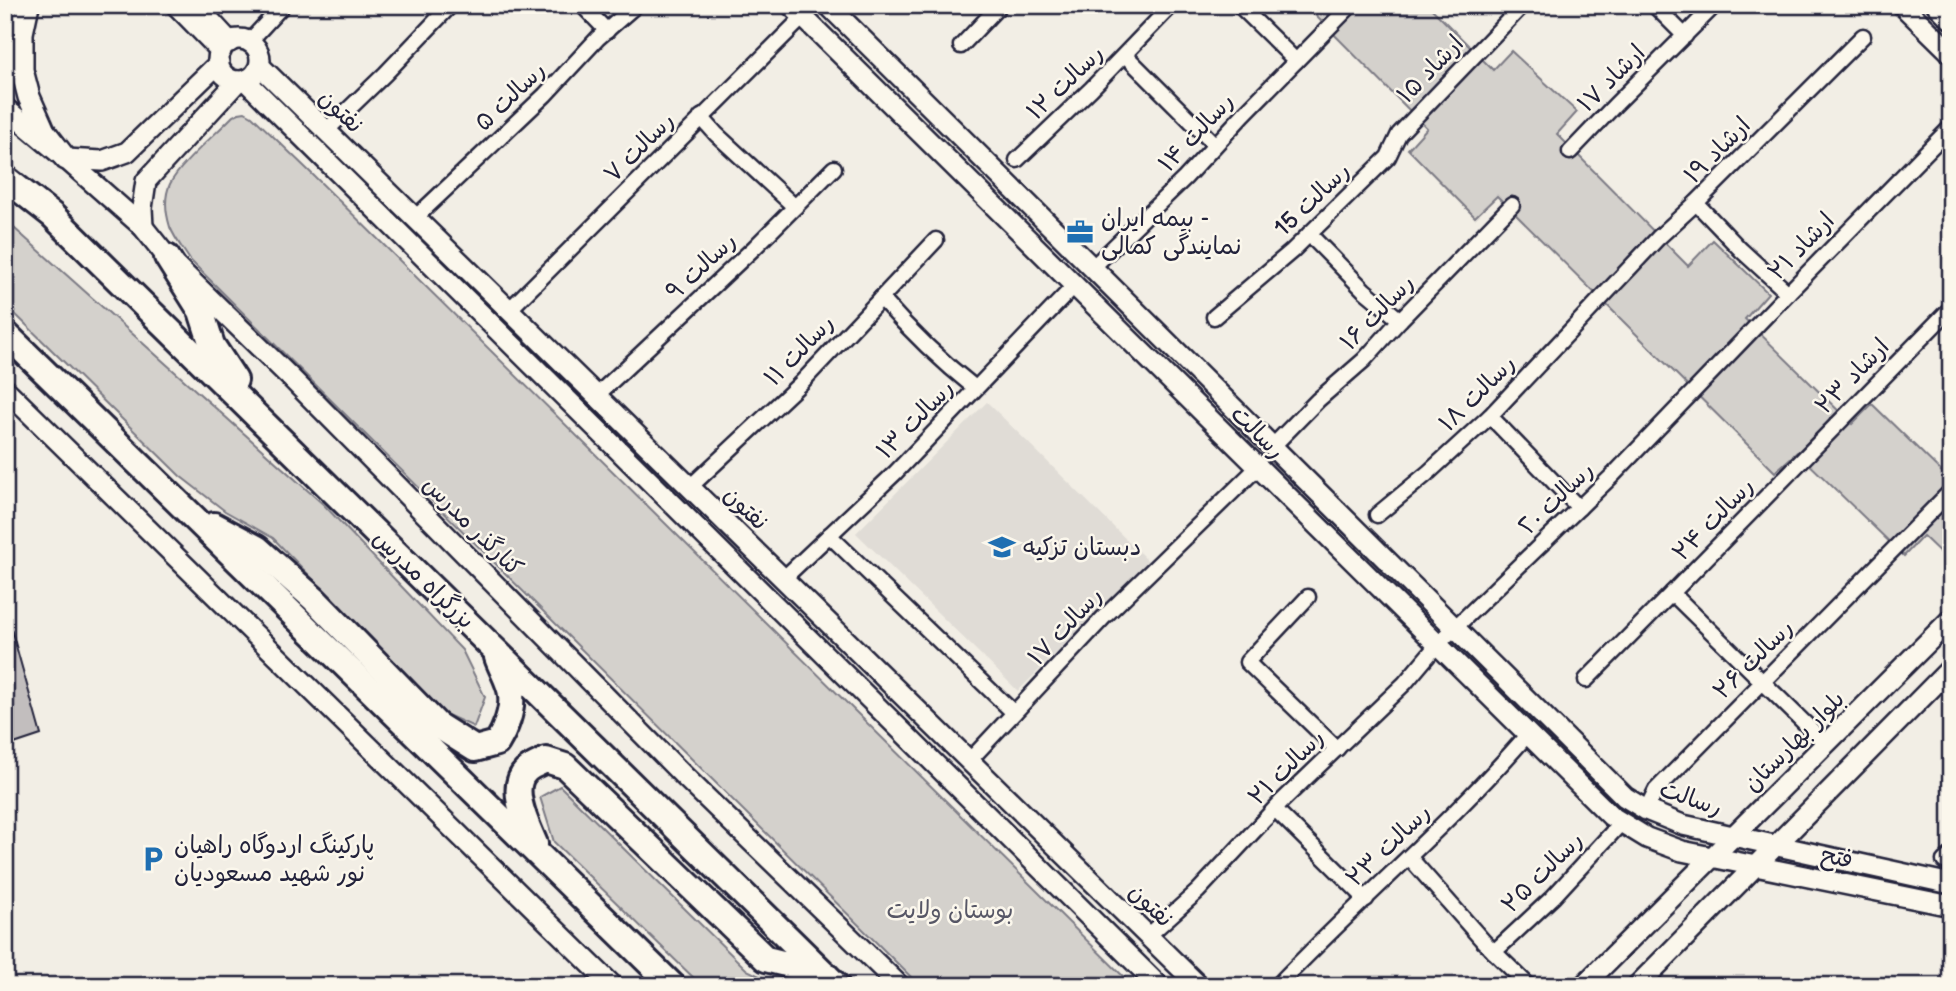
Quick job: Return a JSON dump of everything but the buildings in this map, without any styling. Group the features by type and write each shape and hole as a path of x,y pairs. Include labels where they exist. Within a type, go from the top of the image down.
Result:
{"highway":[{"name":"بزرگراه مدرس","path":"5,178 51,215 831,980"},
{"path":"167,257 201,311 212,345 265,424"},
{"path":"5,333 673,986"},
{"path":"189,512 257,548 314,599 437,725 475,750 497,743 504,732 509,714 511,694 493,647"},
{"path":"538,853 522,812 517,788 525,772 546,760 565,765 766,959 831,980"}],"main road":[{"path":"28,5 22,33 22,70 29,97 44,131 66,159"}],"street":[{"path":"143,227 142,208 146,181 241,81 251,77 260,66 258,52 230,49 176,5"},
{"path":"196,5 230,49 225,75 241,81"},
{"path":"66,159 102,161 127,152 230,49 283,5"},
{"path":"326,131 386,75 451,5"},
{"path":"582,5 607,31"},
{"name":"رسالت ۵","path":"415,218 636,5"},
{"name":"رسالت","path":"828,5 1625,797 1646,810 1683,825 1733,837"},
{"path":"961,46 1000,5"},
{"name":"رسالت ۱۲","path":"1017,160 1125,55 1172,5"},
{"path":"1239,5 1296,61"},
{"name":"رسالت ۱۴","path":"1092,268 1185,178 1351,5"},
{"name":"ارشاد ۱۵","path":"1399,134 1523,5"},
{"path":"1654,5 1685,36"},
{"name":"ارشاد ۱۷","path":"1570,152 1715,5"},
{"path":"1902,5 1951,53"},
{"path":"1937,5 1951,19"},
{"name":"رسالت","path":"802,9 1074,286 1611,816 1659,843 1682,851 1713,856"},
{"name":"رسالت ۷","path":"509,310 701,117 802,9"},
{"name":"ارشاد ۱۹","path":"1602,295 1863,36"},
{"path":"1125,55 1215,145"},
{"name":"نفتون","path":"260,66 1199,986"},
{"name":"نفتون","path":"241,81 1159,986"},
{"name":"کنارگذر مدرس","path":"5,108 143,227 167,257 299,385 685,777 900,986"},
{"path":"701,117 794,207"},
{"name":"ارشاد ۲۱","path":"1687,400 1951,127"},
{"name":"رسالت 15","path":"1214,317 1308,234 1388,157 1399,134"},
{"name":"رسالت ۹","path":"596,396 755,247 834,168"},
{"path":"1696,203 1741,250 1788,293"},
{"name":"رسالت ۱۶","path":"1272,447 1318,400 1364,360 1513,205"},
{"path":"1308,234 1364,290 1400,320"},
{"name":"رسالت ۱۱","path":"690,487 801,383 936,240"},
{"path":"1074,286 1092,268"},
{"name":"رسالت ۱۳","path":"783,579 895,472 1074,286"},
{"name":"رسالت ۱۸","path":"1377,514 1489,416 1602,295"},
{"path":"881,298 944,363 975,388"},
{"name":"ارشاد ۲۳","path":"1786,476 1951,308"},
{"path":"538,371 556,356"},
{"path":"5,389 613,986"},
{"name":"رسالت ٢٠","path":"1455,628 1687,400"},
{"path":"1489,416 1579,508"},
{"name":"رسالت ۱۷","path":"969,761 1104,617 1258,467"},
{"path":"1283,492 1300,475"},
{"name":"رسالت ۲۴","path":"1586,680 1786,476"},
{"name":"رسالت ۲۶","path":"1646,810 1656,790 1951,491"},
{"path":"829,535 1014,713"},
{"path":"1670,596 1826,744"},
{"path":"1308,597 1247,662 1336,750"},
{"name":"بلوار بهارستان","path":"1583,986 1951,620"},
{"name":"رسالت ۲۱","path":"1148,936 1198,891 1275,809 1405,683 1455,628"},
{"path":"852,681 869,663"},
{"path":"1637,986 1951,668"},
{"name":"رسالت ۲۳","path":"1277,986 1410,858 1494,773 1528,734"},
{"path":"1275,809 1366,899"},
{"name":"رسالت ۲۵","path":"1494,952 1553,897 1621,823"},
{"name":"فتح","path":"1733,837 1951,884"},
{"name":"فتح","path":"1713,856 1951,906"},
{"path":"1410,858 1494,952 1529,986"}],"shaded area":[{"name":"دبستان تزکیه","path":"987,402 1148,561 1018,691 856,533"}],"green space":[{"path":"1305,5 1428,5 1493,70 1511,51 1577,112 1557,134 1688,266 1713,240 1768,293 1745,319 1852,424 1872,404 1951,481 1951,563 1923,536 1904,556 1797,452 1775,472 1497,196 1475,217 1408,149 1427,128"},
{"name":"بوستان ولایت","path":"245,112 308,170 1133,986 920,986 190,260 170,227 166,206 168,189 181,168 199,149 233,116"},
{"path":"5,220 324,505 462,650 485,697 474,727 443,713 273,538 225,511 180,476 5,304"},
{"path":"560,786 747,970 780,986 702,986 554,842 540,797"}],"place":[{"name":"بیمه ایران - نمایندگى کمالى","path":"1080,232"},
{"name":"دبستان تزکیه","path":"1002,547"},
{"name":"پارکینگ اردوگاه راهیان نور شهید مسعودیان","path":"153,859"}]}
